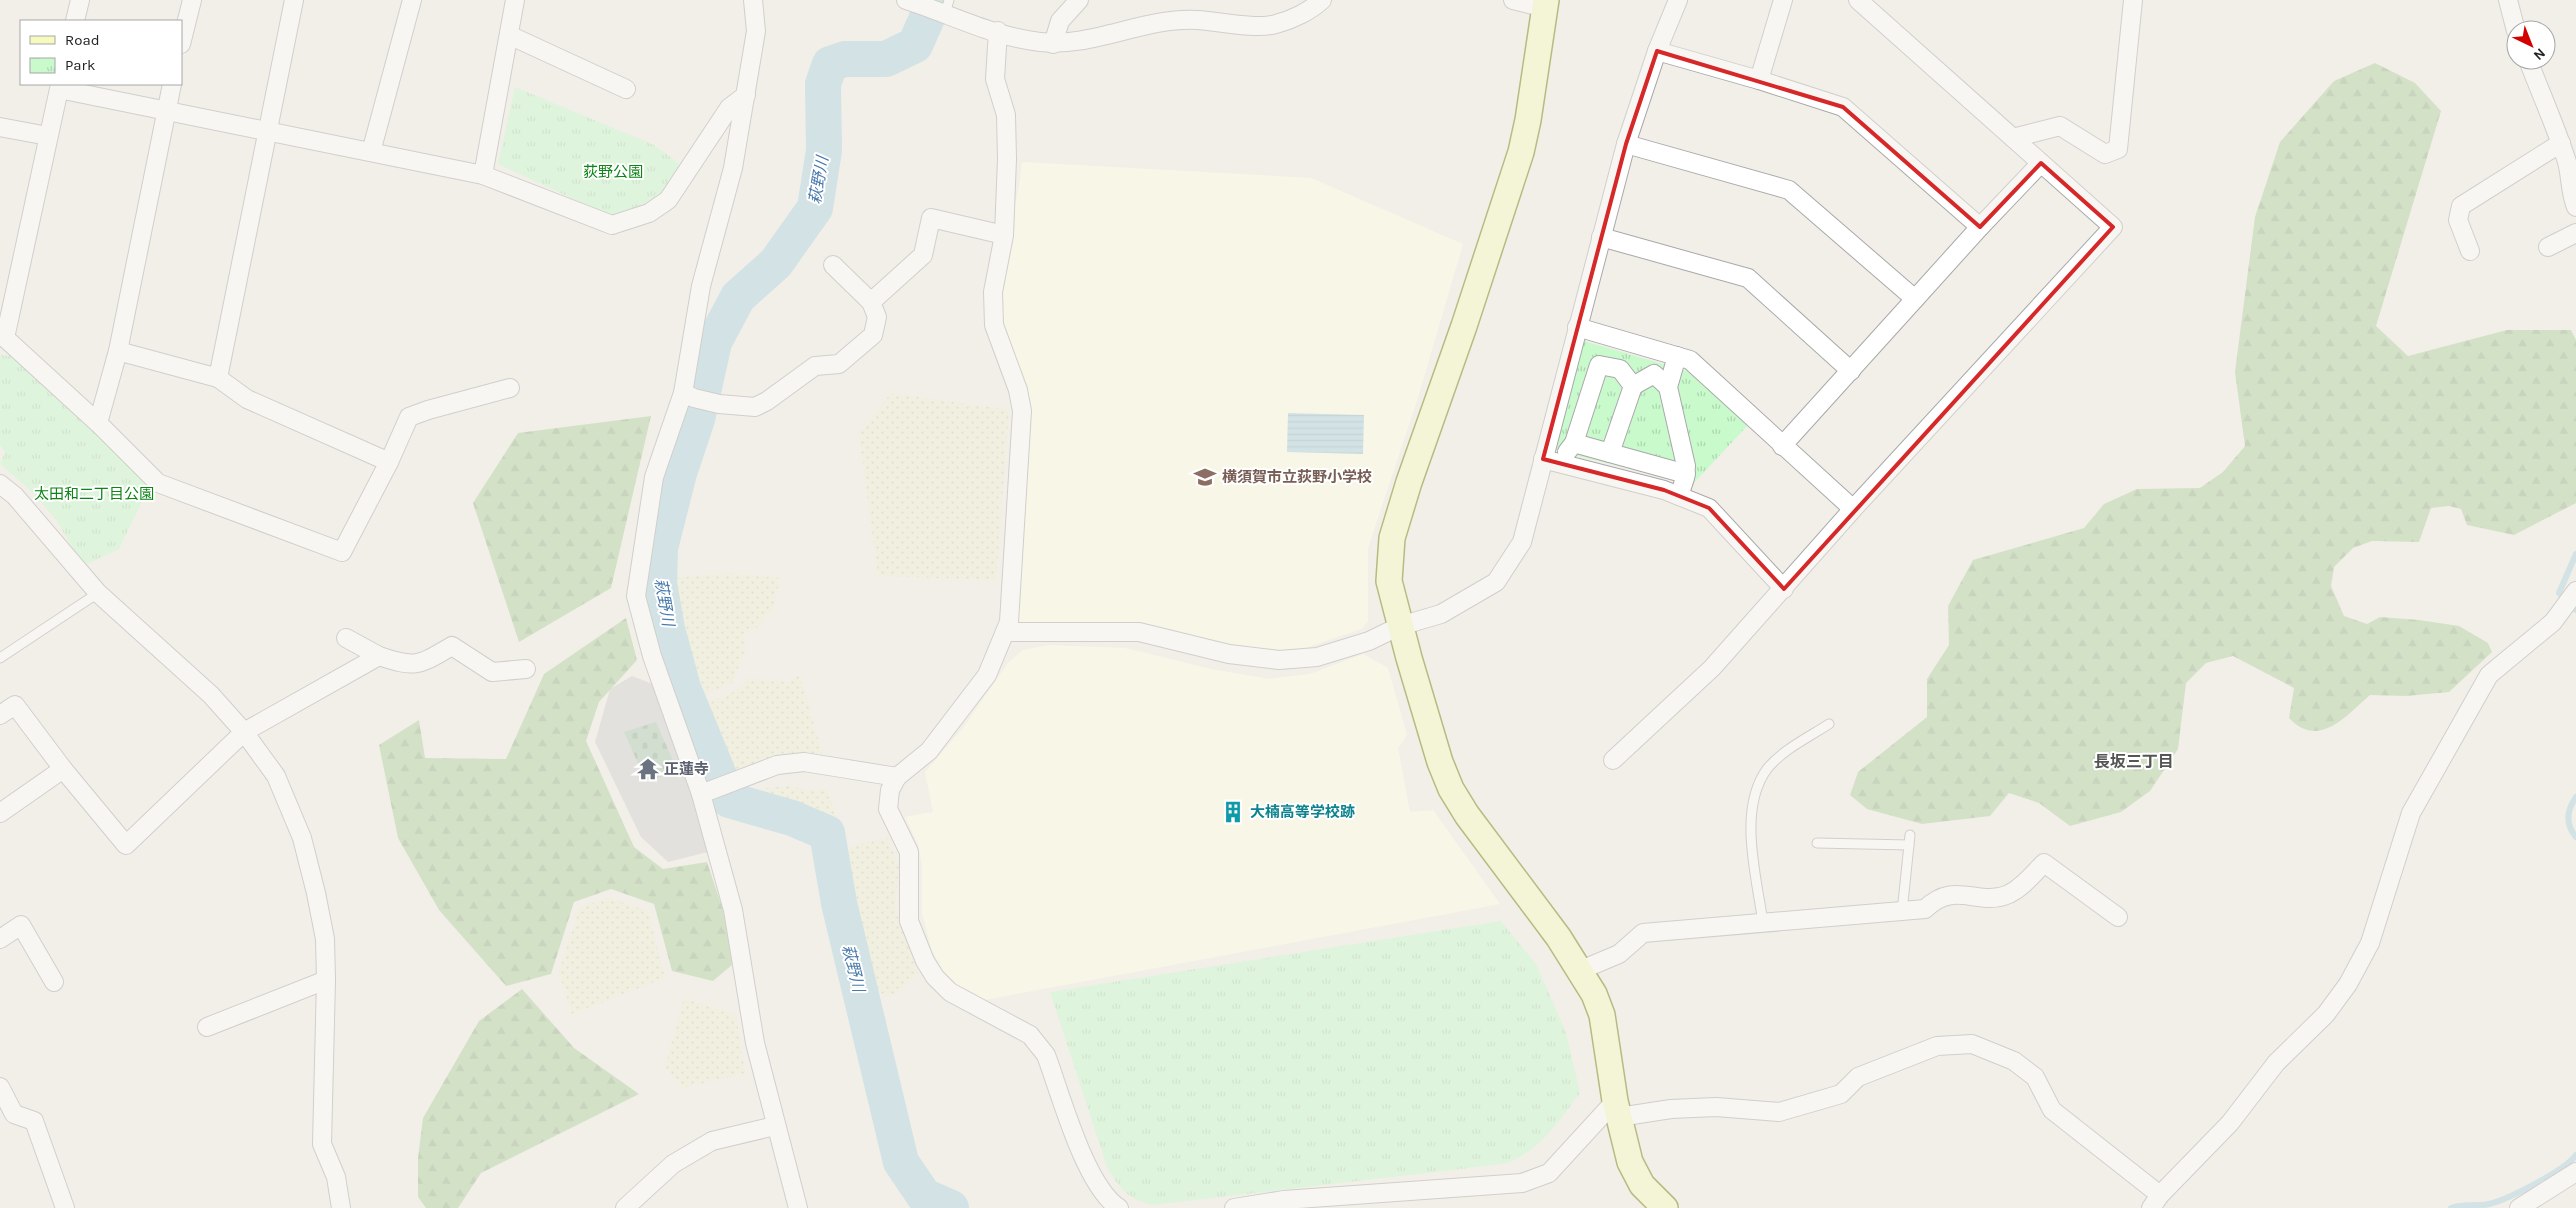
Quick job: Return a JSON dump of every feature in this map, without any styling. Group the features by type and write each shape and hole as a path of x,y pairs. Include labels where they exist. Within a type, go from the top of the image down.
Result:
{"street":[{"path":"75,20 80,0"},
{"path":"182,40 192,0"},
{"path":"218,378 266,131 294,0"},
{"path":"371,152 412,0"},
{"path":"483,175 515,0"},
{"path":"753,0 756,31 733,168 701,286 688,396 654,477 636,596 652,656 702,794 733,910 755,1043 775,1126 798,1208"},
{"path":"1053,44 1060,21 1078,0"},
{"path":"912,1 947,7 998,31 1037,42 1053,44 1099,38 1150,26 1194,20 1274,25 1312,9 1322,0"},
{"path":"1512,0 1546,4 1528,120 1521,152 1464,326 1409,482 1392,538 1389,581 1400,626 1440,762 1451,789 1467,816 1581,970 1602,1015 1617,1109 1630,1162 1642,1185 1665,1208"},
{"path":"1005,632 1139,632 1229,654 1279,660 1317,657 1369,641 1400,626 1441,614 1496,582 1522,542 1551,461 1576,327 1626,144 1657,51 1678,0"},
{"path":"1759,80 1783,0"},
{"path":"1613,760 1712,668 1784,590 1853,509 2113,227 1858,0"},
{"path":"2013,138 2060,126 2105,154 2118,149 2133,0"},
{"path":"2508,0 2513,20"},
{"path":"998,31 995,79 1006,115 1004,235 993,292 994,325 1018,390 1022,411 1009,622 987,675 929,751 897,777 890,790 888,809 908,852 909,921 925,961 935,977 950,992 1030,1035 1038,1044 1046,1055 1087,1165 1110,1202 1119,1208"},
{"path":"509,34 626,89"},
{"path":"1657,51 1759,80 1843,107 1980,228"},
{"path":"2532,70 2561,143 2571,176 2572,198 2576,207"},
{"path":"98,423 118,351 165,110 172,85"},
{"path":"510,388 428,410 409,418 342,552 158,483 98,423 3,339 60,86 165,110 483,175 612,225 649,213 668,200 729,108 746,95"},
{"path":"0,127 48,136"},
{"path":"2470,251 2458,220 2461,206 2561,143"},
{"path":"1626,144 1788,190 1915,299"},
{"path":"1782,446 2041,163"},
{"path":"871,302 923,255 930,218 1004,235"},
{"path":"2548,247 2576,233"},
{"path":"1601,237 1748,278 1851,371"},
{"path":"688,396 719,404 755,407 767,401 815,366 839,364 873,335 876,317 871,302 833,264"},
{"path":"1576,327 1690,360 1853,509"},
{"path":"118,351 218,378 247,399 388,462"},
{"path":"1677,356 1668,387 1686,466 1686,474 1679,496"},
{"path":"1551,461 1574,443 1599,365 1620,369 1633,386"},
{"path":"1610,453 1633,386 1654,374 1668,387"},
{"path":"1574,443 1686,474"},
{"path":"1551,461 1664,490 1709,508 1784,590"},
{"path":"0,484 21,503 98,593 211,695 244,732 276,776 302,838 325,939 326,980 322,1144 336,1177 341,1208"},
{"path":"1234,1208 1284,1200 1522,1183 1549,1173 1617,1109 1716,1107 1779,1112 1840,1094 1858,1077 1937,1046 1972,1044 2014,1061 2035,1077 2052,1110 2156,1201 2230,1123 2276,1063 2326,1014 2348,984 2370,943 2411,813 2489,675 2553,622 2576,591"},
{"path":"346,638 379,656 403,664 420,664 452,646 492,672 526,669"},
{"path":"0,715 15,705 63,769 126,845 244,732 379,656"},
{"path":"702,794 777,765 804,762 897,777"},
{"path":"0,814 63,769"},
{"path":"1581,970 1619,954 1643,934 1902,912 1925,909 1936,898 1952,894 1996,898 2009,894 2023,885 2044,863 2118,917"},
{"path":"0,939 21,925 54,982"},
{"path":"207,1027 326,980"},
{"path":"0,1087 14,1114 34,1121 65,1208"},
{"path":"625,1208 673,1164 712,1141 775,1126"},
{"path":"2519,1208 2576,1172"}],"lane":[{"path":"0,658 98,593"},
{"path":"1763,923 1750,823 1759,787 1766,770 1829,724"},
{"path":"1902,912 1910,835"},
{"path":"1817,843 1909,846"}],"highlighted area":[{"path":"1657,51 1843,107 1980,227 2041,163 2113,227 1784,589 1709,508 1664,490 1543,459 1626,144"}],"shaded area":[{"name":"横須賀市立荻野小学校","path":"1022,162 1311,178 1463,244 1417,401 1368,548 1368,621 1362,629 1293,652 1232,651 1024,626 1012,614 1023,407 994,292 1019,188"},
{"path":"891,393 1009,410 996,580 878,576 859,434"},
{"path":"730,573 780,578 773,608 757,628 744,633 746,650 732,683 698,697 684,657 672,578"},
{"path":"1049,645 1125,648 1211,669 1268,679 1310,674 1363,654 1388,668 1407,735 1398,748 1410,812 1433,810 1500,904 984,1000 959,987 944,972 932,951 922,913 922,865 918,844 905,817 933,812 925,772 963,728 1008,663 1023,650"},
{"path":"800,675 823,756 806,752 780,756 730,776 704,704 736,691 749,678 787,682"},
{"name":"正蓮寺","path":"632,676 658,686 697,796 708,852 668,862 641,837 595,742 610,689"},
{"path":"790,786 805,790 827,789 841,830 798,812 742,798 766,788"},
{"path":"888,838 899,867 895,907 918,973 892,997 877,992 853,923 841,870 851,846"},
{"path":"609,898 648,911 665,978 572,1014 559,972 580,907"},
{"path":"684,998 736,1015 745,1073 683,1088 665,1067"}],"green space":[{"path":"2375,63 2415,83 2441,111 2376,326 2408,356 2507,330 2571,330 2576,340 2576,503 2514,535 2467,525 2461,509 2449,506 2431,508 2419,542 2372,541 2353,548 2334,567 2331,586 2344,616 2367,624 2380,617 2459,626 2488,643 2492,652 2449,692 2406,696 2370,695 2342,720 2322,730 2311,731 2300,727 2289,718 2294,688 2233,656 2206,663 2186,683 2178,749 2150,791 2121,812 2070,826 2039,803 2009,793 1990,816 1922,824 1867,809 1850,795 1858,772 1927,717 1927,679 1949,645 1948,606 1973,560 2084,528 2104,504 2137,489 2200,488 2223,472 2245,446 2235,372 2255,217 2280,142 2334,81"},
{"name":"荻野公園","path":"515,87 654,145 681,165 663,194 641,206 610,216 498,164"},
{"path":"1584,341 1687,371 1749,424 1693,484 1553,450"},
{"name":"太田和二丁目公園","path":"0,355 13,356 150,485 119,549 83,566 55,518 29,489 0,464 5,452 0,445"},
{"path":"651,416 611,588 519,642 473,503 518,433"},
{"path":"626,618 637,660 599,702 586,741 634,847 663,869 707,862 723,910 733,964 713,981 672,971 654,904 611,889 574,902 551,974 506,986 439,910 398,838 379,745 419,720 425,758 506,759 544,674"},
{"path":"656,722 678,772 646,781 624,732"},
{"path":"1501,921 1536,964 1566,1032 1580,1093 1547,1135 1527,1153 1503,1164 1152,1205 1130,1196 1120,1187 1107,1167 1050,992"},
{"path":"522,989 574,1048 639,1094 481,1173 458,1208 426,1208 418,1197 418,1158 423,1118 479,1021"}],"water":[{"path":"1288,413 1364,415 1363,454 1287,452"}],"waterway":[{"name":"萩野川","path":"935,0 915,45 886,59 845,59 830,64 823,84 824,150 815,208 776,263 738,297 714,342 697,419 679,473 660,548 659,583 667,629 683,688 729,800 792,818 827,833 839,903 901,1162 924,1196 951,1208"},
{"path":"2576,554 2559,593 2576,610"},
{"path":"2576,797 2568,817 2570,827 2576,837"},
{"path":"2451,1208 2489,1204 2509,1197 2549,1176 2576,1155"}],"place":[{"name":"横須賀市立荻野小学校","path":"1205,477"},
{"name":"正蓮寺","path":"648,769"},
{"name":"大楠高等学校跡","path":"1233,812"}],"district":[{"name":"長坂三丁目","path":"2134,761"}]}
